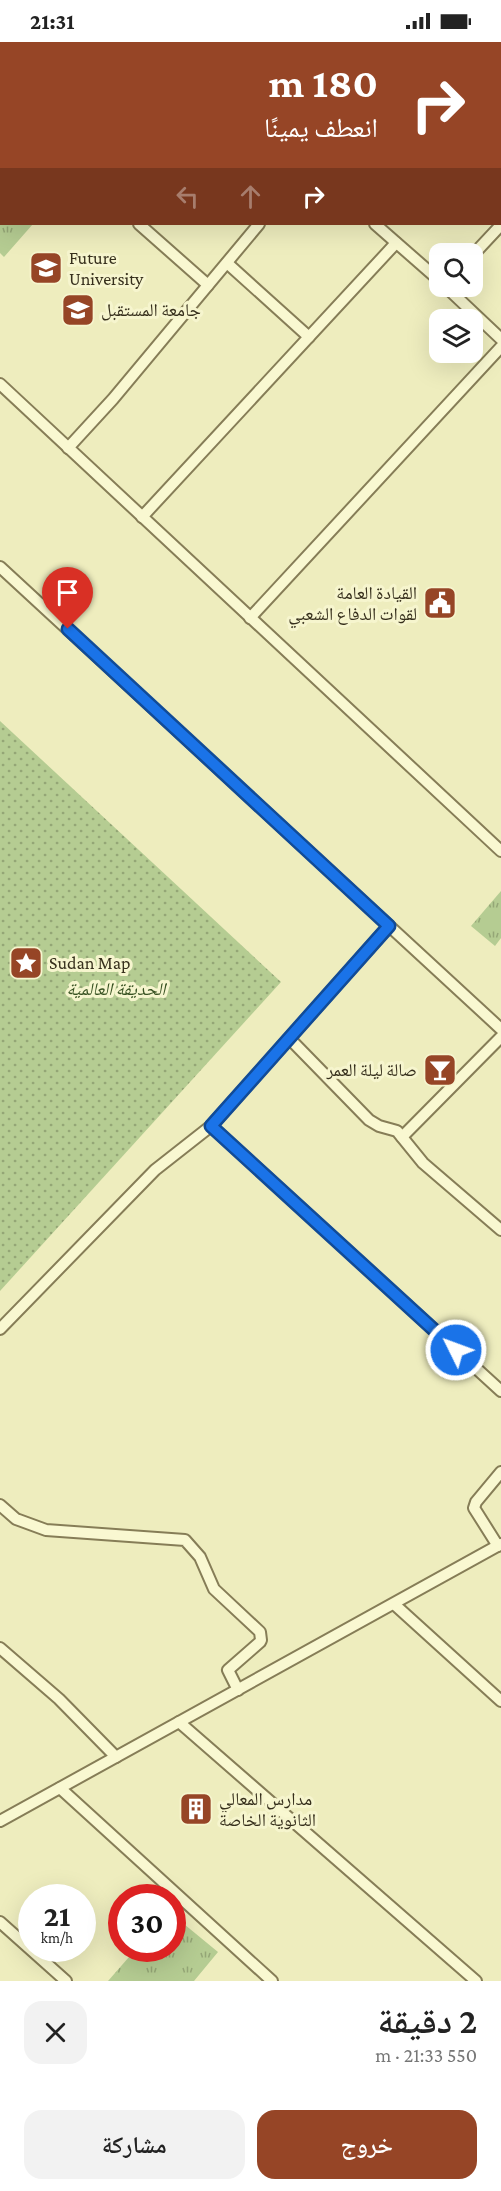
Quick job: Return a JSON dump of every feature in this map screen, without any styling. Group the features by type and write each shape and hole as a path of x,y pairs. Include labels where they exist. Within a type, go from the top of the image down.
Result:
{"street":[{"path":"140,225 208,285"},
{"path":"68,448 113,399 258,225"},
{"path":"376,225 429,272"},
{"path":"483,244 501,225"},
{"path":"142,517 396,243"},
{"path":"227,263 309,337"},
{"path":"457,297 501,339"},
{"path":"250,618 501,346"},
{"path":"0,384 501,851"},
{"path":"0,567 501,1029"},
{"path":"0,1329 155,1170 211,1126 389,926"},
{"path":"402,1137 501,1037"},
{"path":"290,1039 369,1120 379,1126 397,1131 409,1149 423,1163 501,1230"},
{"path":"211,1126 501,1391"},
{"path":"0,1821 500,1545 474,1508 476,1502 501,1472"},
{"path":"0,1505 16,1519 45,1530 185,1539 200,1557 214,1589 260,1632 260,1642 228,1670 238,1690"},
{"path":"394,1604 501,1701"},
{"path":"0,1648 58,1699 116,1757"},
{"path":"179,1722 476,1981"},
{"path":"60,1788 273,1981"},
{"path":"0,1922 66,1981"}],"green space":[{"path":"0,225 32,225 4,257 0,253"},
{"name":"الحديقة العالمية","path":"0,721 281,982 0,1291"},
{"path":"501,891 501,938 495,946 471,926"},
{"path":"186,1926 218,1952 194,1981 108,1981 125,1962 186,1962"}],"place":[{"name":"Future University","path":"46,268"},
{"name":"جامعة المستقبل","path":"78,310"},
{"name":"القيادة العامة لقوات الدفاع الشعبي","path":"440,603"},
{"name":"Sudan Map","path":"26,963"},
{"name":"صالة ليلة العمر","path":"440,1070"},
{"name":"مدارس المعالي الثانوية الخاصة","path":"196,1809"}],"route":[{"path":"68,629 389,926 211,1126 456,1350"}]}
